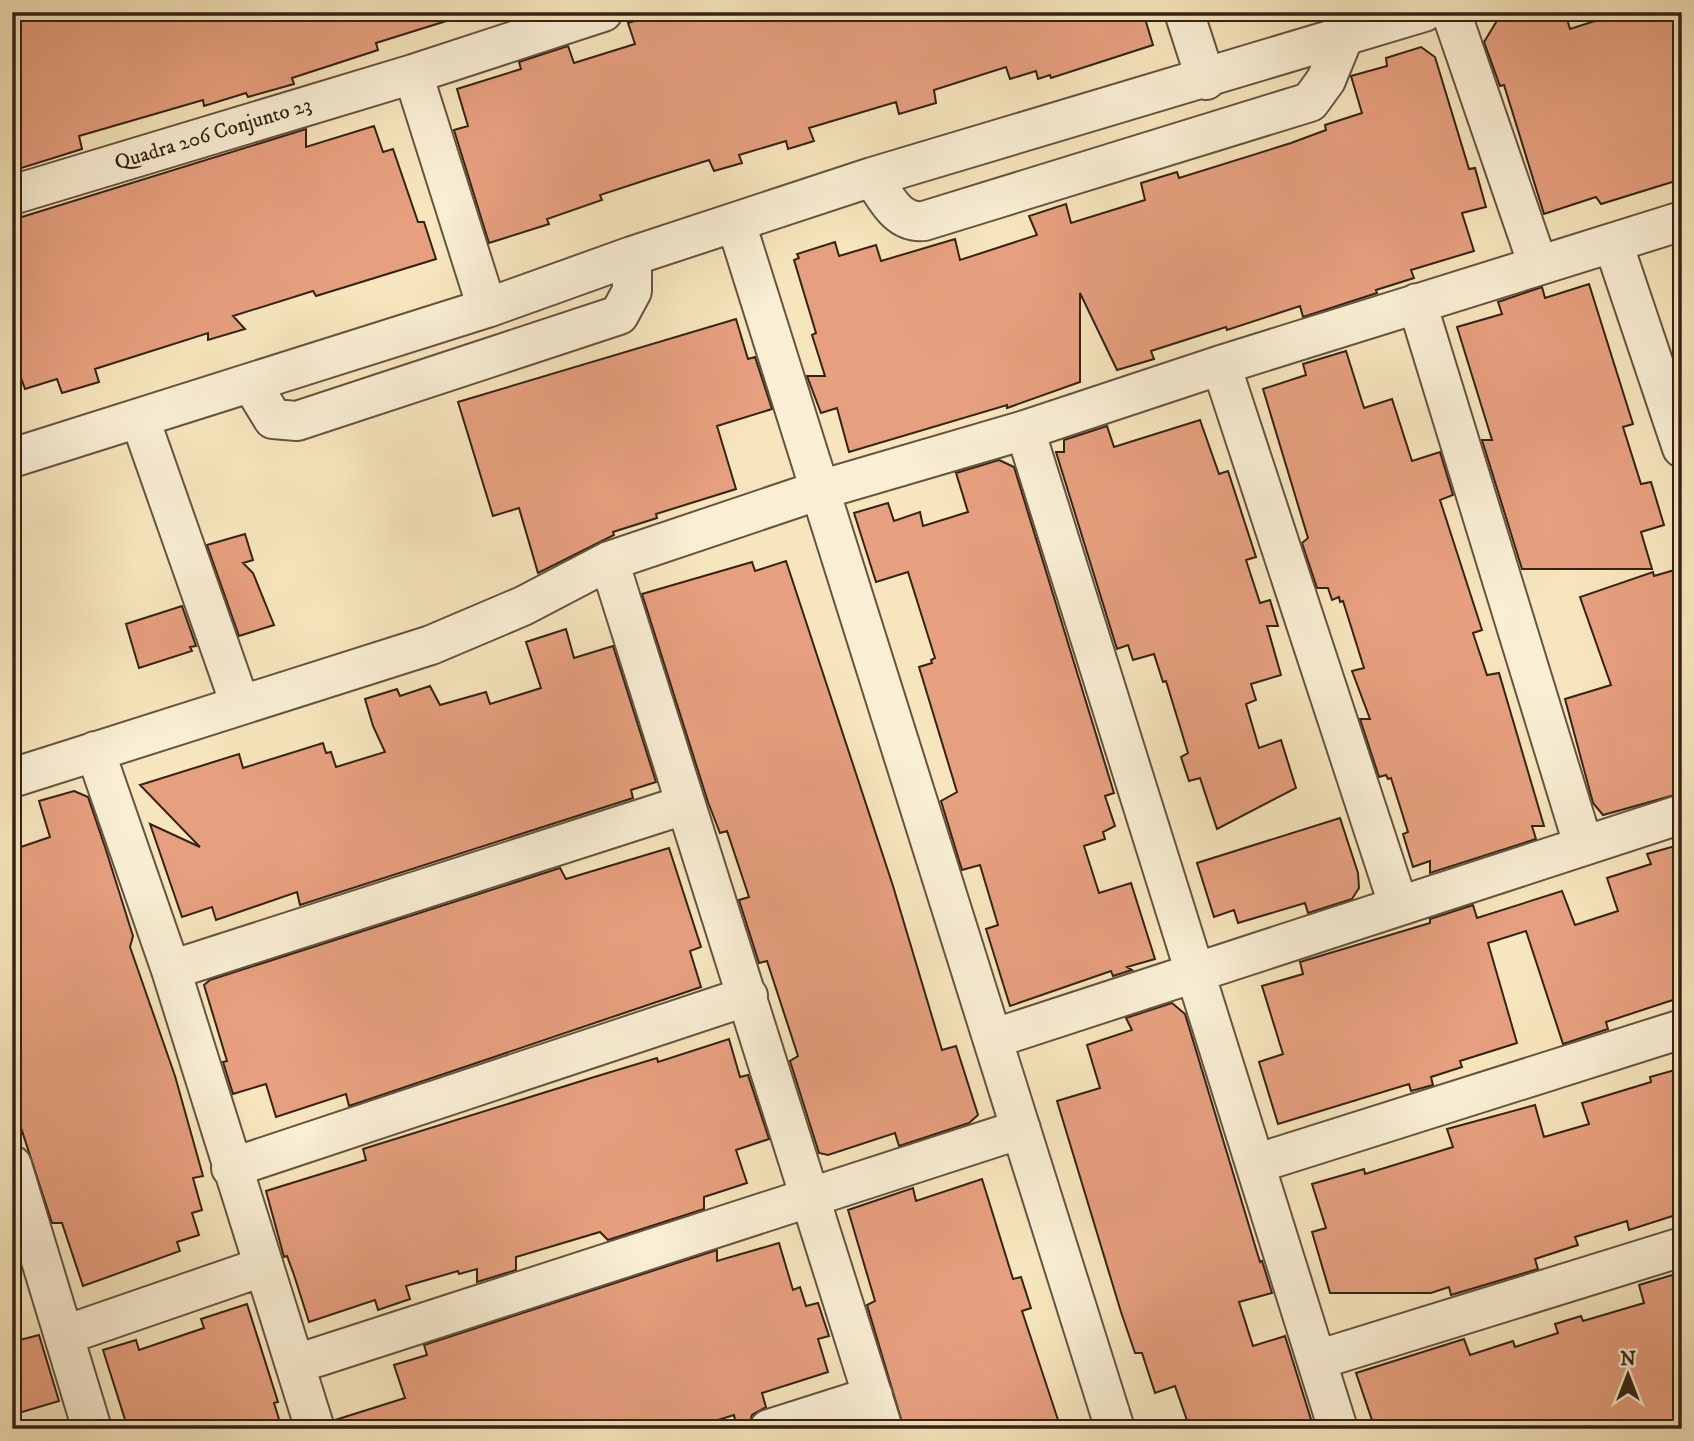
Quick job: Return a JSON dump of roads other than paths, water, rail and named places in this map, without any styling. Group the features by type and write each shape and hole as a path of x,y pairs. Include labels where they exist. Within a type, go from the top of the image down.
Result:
{"street":[{"name":"Quadra 206 Conjunto 23","path":"12,195 413,74 528,24 603,12"},
{"path":"1184,12 1206,80"},
{"path":"12,458 488,308 632,256 872,177 1206,80 1424,12"},
{"path":"1451,12 1538,265"},
{"path":"872,177 901,218 912,222 924,221 1310,102 1326,80 1344,36"},
{"path":"413,74 488,308"},
{"path":"12,778 431,645 523,606 609,561 820,490 1025,430 1221,365 1682,221"},
{"path":"736,223 995,1038 1115,1429"},
{"path":"1613,243 1682,448"},
{"path":"251,383 273,419 297,421 619,315 628,304 632,291 632,256"},
{"path":"1418,303 1583,844"},
{"path":"1221,365 1398,904"},
{"path":"140,419 240,704"},
{"path":"1025,430 1197,971 1338,1429"},
{"path":"609,561 878,1412 769,1429"},
{"path":"95,751 171,970 315,1429"},
{"path":"171,970 684,805"},
{"path":"995,1038 1398,904 1682,814"},
{"path":"231,1168 748,996"},
{"path":"1255,1164 1682,1029"},
{"path":"296,1364 1021,1129"},
{"path":"12,1165 23,1232 65,1335 87,1427"},
{"path":"1317,1360 1682,1247"},
{"path":"65,1335 262,1267"}]}
